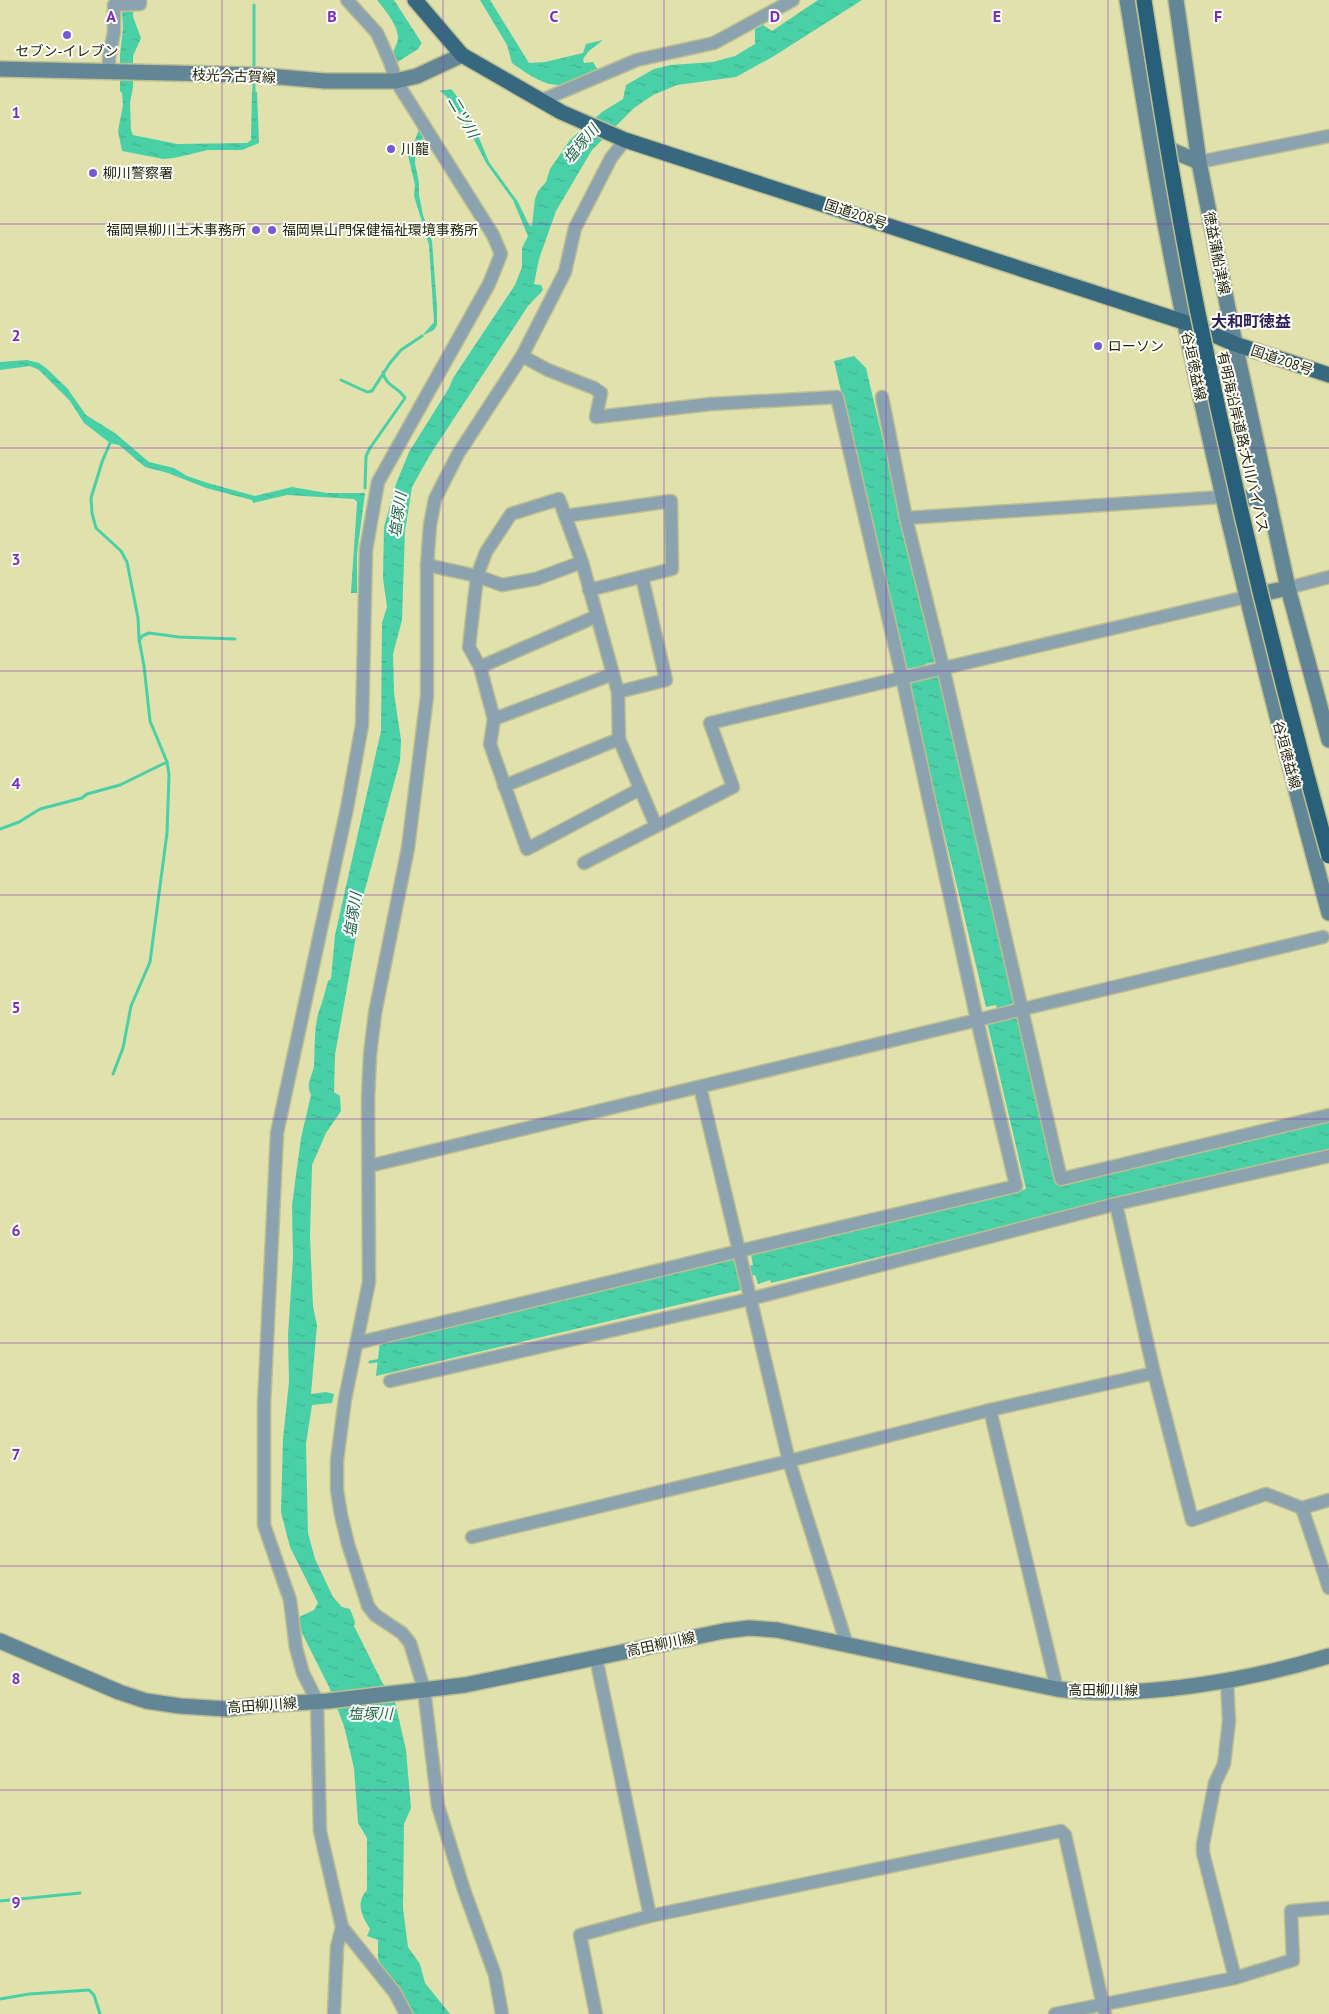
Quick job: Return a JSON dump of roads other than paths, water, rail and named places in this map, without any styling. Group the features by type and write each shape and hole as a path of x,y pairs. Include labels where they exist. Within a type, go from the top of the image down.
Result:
{"highway":[{"name":"国道208号","path":"415,0 462,55 561,112 625,140 1184,322 1235,344 1329,375"},
{"name":"有明海沿岸道路;大川バイパス","path":"1144,0 1172,173 1213,385 1243,522 1329,856"}],"main road":[{"path":"1127,0 1184,322"},
{"name":"徳益蒲船津線","path":"1176,0 1199,162 1235,344"},
{"name":"枝光今古賀線","path":"0,69 252,75 325,81 401,80 417,76 462,55"},
{"path":"1151,141 1199,162"},
{"name":"谷垣徳益線","path":"1184,322 1246,597 1329,914"},
{"path":"1235,344 1288,588 1329,740"},
{"path":"1222,497 1269,499"},
{"path":"1246,597 1288,588"},
{"name":"高田柳川線","path":"0,1641 119,1692 146,1700 180,1706 227,1709 323,1701 482,1682 724,1631 749,1628 777,1630 1079,1692 1133,1691 1227,1680 1329,1656"}],"street":[{"path":"347,0 377,33 390,62 493,235 501,254 488,284 378,482 366,550 362,725 347,808 277,1132 264,1404 264,1526 290,1600 296,1648 303,1673 323,1701 320,1831 342,1927 395,1993 406,2014"},
{"path":"540,101 637,60 714,43 794,0"},
{"path":"113,72 109,58 114,32 114,5 138,2"},
{"path":"1199,162 1329,136"},
{"path":"502,2014 495,1975 464,1890 438,1806 410,1643 402,1632 375,1615 368,1606 348,1544 341,1515 337,1490 337,1460 345,1400 369,1282 368,1098 371,1046 377,1004 408,848 428,696 427,565 430,524 435,499 458,454 522,356 565,272 574,228 611,158 625,140"},
{"path":"357,1343 739,1250 1016,1186 837,397 711,404 596,417 601,393 594,388 548,370 522,356"},
{"path":"882,397 906,518 943,667 1061,1178 1329,1115"},
{"path":"906,518 1222,497"},
{"path":"640,789 527,849 490,744 494,719 480,667 469,647 477,576 486,552 511,514 559,499 582,562 618,692 619,739 656,826"},
{"path":"565,516 671,500 672,569 590,590"},
{"path":"427,565 477,576 502,585 536,579 582,562"},
{"path":"618,692 666,680 642,577"},
{"path":"1288,588 1329,577"},
{"path":"584,864 733,788 710,723 1246,597"},
{"path":"480,667 597,616"},
{"path":"494,719 613,674"},
{"path":"504,786 619,739"},
{"path":"369,1166 1323,937"},
{"path":"700,1087 789,1462 847,1645"},
{"path":"390,1381 750,1299 1116,1204 1329,1156"},
{"path":"1116,1204 1154,1373 1192,1520 1266,1494 1302,1508 1329,1500"},
{"path":"472,1536 789,1462 990,1410 1154,1373"},
{"path":"990,1410 1057,1689"},
{"path":"1302,1508 1329,1588"},
{"path":"596,1658 650,1916"},
{"path":"1227,1680 1229,1721 1224,1764 1215,1782 1203,1853 1235,1978"},
{"path":"596,2014 580,1935 650,1916 1060,1831 1065,1835 1104,2010"},
{"path":"1055,2014 1104,2010 1235,1978 1293,1960 1291,1911 1329,1908"},
{"path":"334,2014 337,1947 342,1927"}],"water":[{"path":"134,0 133,17 141,38 133,56 133,87 130,103 131,130 133,135 177,144 247,143 251,140 252,91 257,92 259,143 242,150 208,150 163,159 122,151 118,131 123,105 122,93 120,91 122,10"},
{"name":"塩塚川","path":"377,0 394,0 452,90 467,109 489,162 518,202 529,225 532,226 535,199 538,191 546,182 550,169 570,140 602,112 623,99 626,85 654,69 671,65 713,62 735,56 755,44 755,29 763,25 772,31 818,0 862,0 774,56 736,77 677,85 653,95 634,108 592,150 556,211 539,259 534,284 541,285 543,290 528,306 430,455 412,487 405,531 402,620 393,654 394,693 401,740 400,761 363,897 335,1055 334,1092 340,1096 341,1111 326,1133 312,1165 310,1236 313,1307 317,1325 311,1394 326,1392 334,1394 332,1403 312,1405 306,1444 308,1533 315,1559 333,1597 342,1607 350,1609 355,1622 354,1626 382,1682 395,1702 406,1750 411,1808 404,1824 403,1908 408,1947 420,1964 425,1983 450,2014 407,2014 392,1991 378,1958 378,1940 367,1936 370,1929 362,1914 361,1900 367,1890 367,1838 358,1823 354,1768 344,1726 329,1687 295,1619 314,1610 318,1603 290,1547 281,1512 283,1439 289,1382 288,1335 293,1258 292,1205 301,1138 311,1095 309,1083 314,1065 317,1017 328,981 331,979 335,935 381,731 382,623 387,607 383,578 384,527 396,484 409,452 449,388 453,378 515,285 522,267 522,248 528,236 513,200 486,163 456,108 443,93 394,61 393,54 398,38 396,28"},
{"path":"480,0 490,0 529,63 545,62 583,53 586,44 603,40 589,51 583,59 584,63 593,62 598,70 569,83 558,85 544,82 530,75 512,63 507,45"},
{"path":"419,129 425,135 416,149 415,163 423,215 432,241 437,307 437,325 434,330 422,336 434,322 429,245 414,196 415,185 407,151 413,146"},
{"path":"854,356 866,368 935,662 925,664 928,679 940,676 1015,1003 1004,1006 1007,1016 1018,1014 1058,1182 1329,1118 1329,1149 771,1283 770,1280 758,1284 755,1275 742,1278 745,1289 376,1376 380,1340 738,1258 741,1268 753,1265 751,1255 1026,1189 987,1022 999,1017 996,1005 986,1007 908,683 920,679 917,667 906,669 834,361"},
{"path":"27,360 39,363 46,368 67,388 86,415 115,433 149,462 174,468 187,476 211,484 255,496 292,487 327,493 365,493 357,554 357,593 351,593 357,502 354,499 287,495 253,503 252,500 206,488 168,473 145,467 119,445 110,443 84,423 70,401 39,370 30,366 0,370 0,362"}],"waterway":[{"path":"254,5 254,70"},
{"path":"254,79 254,95"},
{"path":"341,380 367,392 372,391 401,350 422,336"},
{"path":"365,488 366,456 405,398 386,380 383,372"},
{"path":"110,443 91,498 92,513 96,528 121,551 127,562 138,618 150,721 167,762 169,775 167,833 150,962 131,1006 123,1048 113,1074"},
{"path":"139,641 142,636 149,633 179,637 235,639"},
{"path":"0,829 19,822 40,809 82,798 87,794 120,785 167,762"},
{"path":"370,1362 382,1360"},
{"path":"0,1901 80,1893"},
{"path":"0,1999 29,1994 89,1990 94,1995 100,2014"}],"place":[{"name":"セブン-イレブン","path":"67,35"},
{"name":"川龍","path":"391,149"},
{"name":"柳川警察署","path":"93,173"},
{"name":"福岡県柳川土木事務所","path":"256,230"},
{"name":"福岡県山門保健福祉環境事務所","path":"272,230"},
{"name":"ローソン","path":"1098,346"}],"district":[{"name":"大和町徳益","path":"1251,321"}],"water label":[{"name":"二ツ川","path":"463,117"}]}
